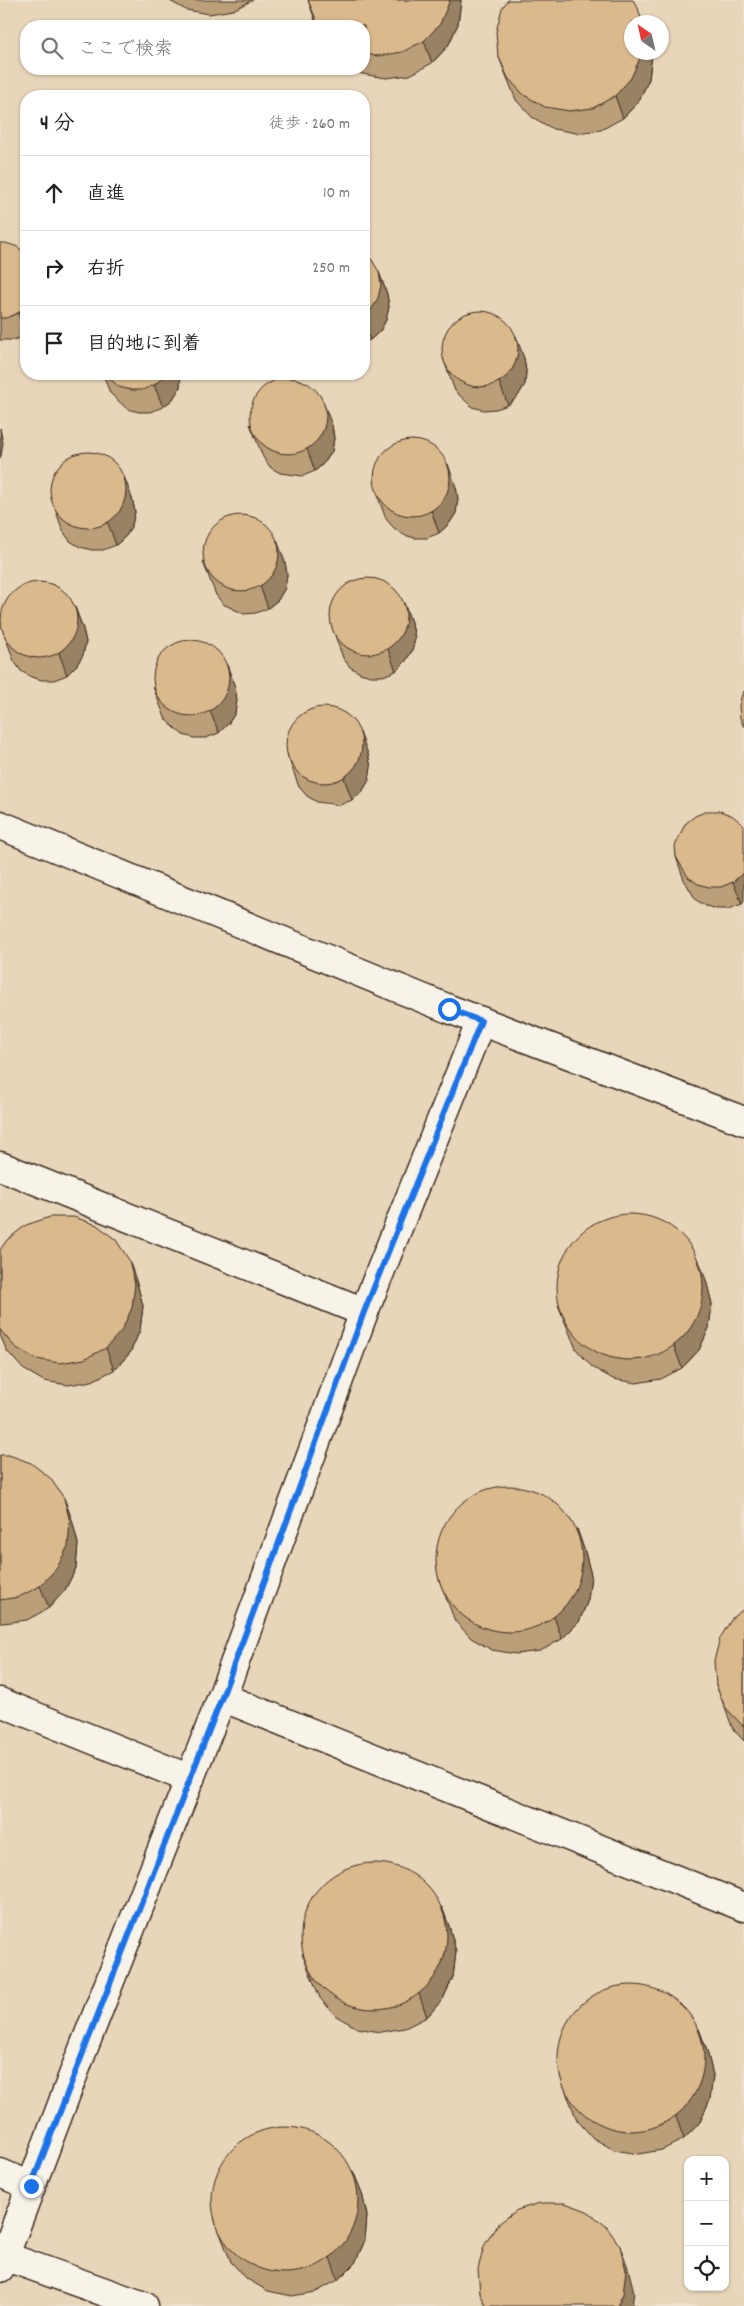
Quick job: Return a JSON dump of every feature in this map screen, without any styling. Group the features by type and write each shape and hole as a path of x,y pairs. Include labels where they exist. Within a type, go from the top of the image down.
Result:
{"lane":[{"path":"0,825 481,1021 744,1121"},
{"path":"144,2306 2,2262 222,1697 364,1312 481,1021"},
{"path":"0,1166 364,1312"},
{"path":"222,1697 744,1907"},
{"path":"0,1702 190,1779"},
{"path":"0,2173 31,2186"}],"shaded area":[{"path":"0,0 744,0 744,2306 0,2306"}],"building":[{"path":"308,0 450,0 440,24 424,41 402,52 378,56 370,55 370,20 316,20"},
{"path":"508,0 633,0 640,15 624,15 624,60 639,60 631,78 615,96 593,108 569,111 545,107 524,95 508,78 498,55 496,32 502,8"},
{"path":"0,243 6,243 20,249 20,312 6,318 0,318"},
{"path":"370,258 379,272 381,285 378,298 370,311"},
{"path":"480,311 494,314 507,322 515,335 518,349 515,363 507,376 494,384 480,387 466,384 453,376 445,363 442,349 445,335 453,322 466,314"},
{"path":"111,380 160,380 142,390 119,387"},
{"path":"278,380 298,380 309,385 319,395 326,416 323,430 315,443 302,451 288,454 274,451 261,443 253,430 250,416 253,402 261,389"},
{"path":"412,440 426,443 439,451 447,464 450,478 447,492 439,505 426,513 412,516 398,513 385,505 377,492 374,478 377,464 385,451 398,443"},
{"path":"88,452 103,455 115,463 123,475 126,490 123,505 115,517 103,525 88,528 73,525 61,517 53,505 50,490 53,475 61,463 73,455"},
{"path":"241,515 255,518 268,526 276,539 279,553 276,567 268,580 255,588 241,591 227,588 214,580 206,567 203,553 206,539 214,526 227,518"},
{"path":"368,578 383,581 395,589 403,601 406,616 403,631 395,643 383,651 368,654 353,651 341,643 333,631 330,616 333,601 341,589 353,581"},
{"path":"39,582 54,585 66,593 74,605 77,620 74,635 66,647 54,655 39,658 24,655 12,647 4,635 1,620 4,605 12,593 24,585"},
{"path":"191,640 205,643 218,651 226,664 229,678 226,692 218,705 205,713 191,716 177,713 164,705 156,692 153,678 156,664 164,651 177,643"},
{"path":"744,691 744,727 740,718 739,706"},
{"path":"324,707 338,710 351,718 359,731 362,745 359,759 351,772 338,780 324,783 310,780 297,772 289,759 286,745 289,731 297,718 310,710"},
{"path":"707,811 720,811 733,816 744,826 744,872 733,882 721,887 709,887 698,884 688,877 676,857 675,846 685,824 695,816"},
{"path":"630,1214 644,1215 658,1220 671,1226 682,1235 691,1246 697,1259 702,1273 702,1301 697,1315 691,1328 682,1339 671,1348 658,1354 644,1359 630,1360 616,1359 602,1354 589,1348 578,1339 569,1328 563,1315 558,1301 557,1287 558,1273 563,1259 569,1246 578,1235 589,1226 602,1220 616,1215"},
{"path":"50,1217 74,1217 97,1225 116,1240 129,1260 135,1284 132,1308 122,1330 106,1348 84,1359 60,1363 36,1359 15,1347 0,1330 0,1250 7,1240 26,1225"},
{"path":"0,1455 9,1455 31,1463 50,1478 64,1498 70,1522 68,1546 57,1568 40,1586 19,1597 0,1600"},
{"path":"509,1486 523,1487 537,1492 550,1498 561,1507 570,1518 576,1531 581,1545 581,1573 576,1587 570,1600 561,1611 550,1620 537,1626 523,1631 509,1632 495,1631 481,1626 468,1620 457,1611 448,1600 442,1587 437,1573 436,1559 437,1545 442,1531 448,1518 457,1507 468,1498 481,1492 495,1487"},
{"path":"744,1609 744,1726 725,1707 716,1685 714,1661 720,1638 733,1617"},
{"path":"374,1863 388,1864 402,1869 415,1875 426,1884 435,1895 441,1908 446,1922 446,1950 441,1964 435,1977 426,1988 415,1997 402,2003 388,2008 374,2009 360,2008 346,2003 333,1997 322,1988 313,1977 307,1964 302,1950 301,1936 302,1922 307,1908 313,1895 322,1884 333,1875 346,1869 360,1864"},
{"path":"631,1985 645,1986 659,1991 672,1997 683,2006 692,2017 698,2030 703,2044 703,2072 698,2086 692,2099 683,2110 672,2119 659,2125 645,2130 631,2131 617,2130 603,2125 590,2119 579,2110 570,2099 564,2086 559,2072 558,2058 559,2044 564,2030 570,2017 579,2006 590,1997 603,1991 617,1986"},
{"path":"285,2127 299,2128 313,2133 326,2139 337,2148 346,2159 352,2172 357,2186 357,2214 352,2228 346,2241 337,2252 326,2261 313,2267 299,2272 285,2273 271,2272 257,2267 244,2261 233,2252 224,2241 218,2228 213,2214 212,2200 213,2186 218,2172 224,2159 233,2148 244,2139 257,2133 271,2128"},
{"path":"540,2203 565,2203 587,2211 606,2226 620,2246 626,2270 623,2294 617,2306 486,2306 480,2293 478,2269 484,2246 497,2225 517,2210"}],"route":[{"path":"31,2186 222,1697 364,1312 481,1021 449,1009"}]}
